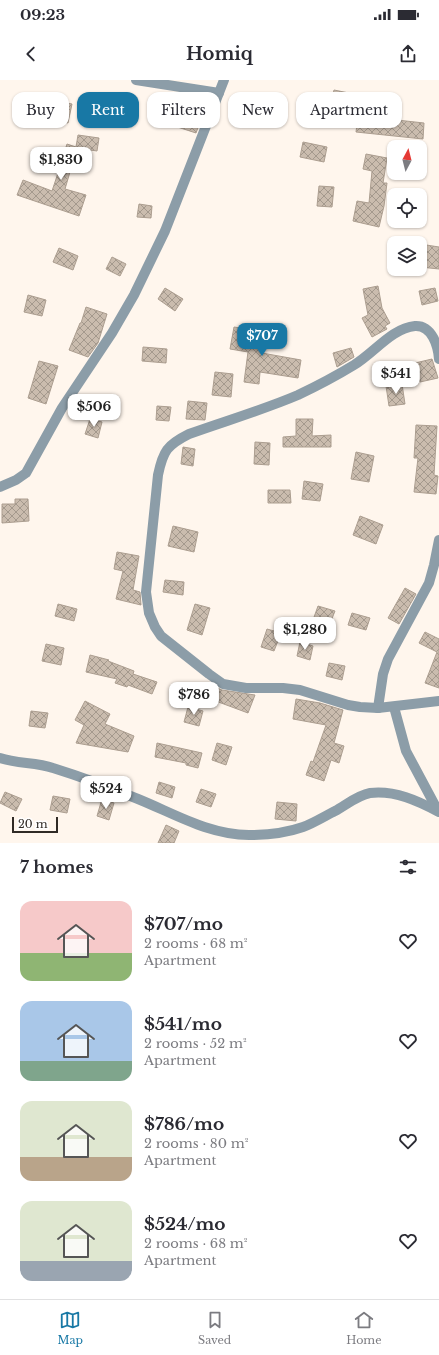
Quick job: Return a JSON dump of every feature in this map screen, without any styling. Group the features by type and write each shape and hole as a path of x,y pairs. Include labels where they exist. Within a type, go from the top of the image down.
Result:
{"street":[{"path":"136,80 213,92"},
{"path":"219,92 224,80"},
{"path":"0,487 16,480 26,473 62,408 112,333 134,295 166,231 206,128"},
{"path":"439,359 436,340 428,331 417,326 404,328 393,334 378,348 356,364 318,385 296,395 189,434 175,441 166,450 161,460 158,475 146,592 149,613 161,636 224,684 246,688 283,688 300,690 360,708 394,707 439,701"},
{"path":"378,708 383,674 388,658 429,583 439,540"},
{"path":"394,707 406,751 439,812"},
{"path":"0,758 51,767 138,799 191,823 228,834 250,835 277,833 302,827 356,799 369,794 385,793 402,796 419,801 439,812"}],"building":[{"path":"334,90 344,92 334,92"},
{"path":"69,103 72,104 69,118"},
{"path":"402,121 424,123 423,139 356,132 357,128 402,128"},
{"path":"181,128 198,128 196,133"},
{"path":"78,135 99,138 97,151 77,148 65,189 86,195 79,216 17,195 23,180 52,191 60,167 56,166 61,149 65,150 67,144 76,147"},
{"path":"303,142 327,147 324,162 300,157"},
{"path":"366,154 387,158 383,183 387,183 379,227 353,221 357,201 369,203 372,171 363,169"},
{"path":"319,186 334,187 332,207 317,206"},
{"path":"139,204 152,206 151,218 137,217"},
{"path":"427,245 439,247 439,269 427,268"},
{"path":"59,248 78,256 73,270 53,262"},
{"path":"112,257 126,264 120,276 106,269"},
{"path":"378,286 382,308 390,323 385,326 387,329 372,337 362,318 368,315 363,289"},
{"path":"165,288 183,299 175,311 158,299"},
{"path":"435,288 438,301 422,305 419,291"},
{"path":"28,295 46,300 42,316 24,312"},
{"path":"86,307 107,314 98,343 88,357 69,350 81,323"},
{"path":"234,327 266,332 262,353 301,360 298,378 260,372 259,384 244,382 248,352 230,349"},
{"path":"143,347 167,349 166,363 142,361"},
{"path":"351,348 354,357 337,367 333,353"},
{"path":"432,359 438,378 420,382 415,363"},
{"path":"39,361 58,366 46,404 28,398"},
{"path":"215,372 233,374 231,397 212,395"},
{"path":"402,384 405,404 389,406 386,386"},
{"path":"188,401 207,403 205,420 186,419"},
{"path":"157,406 171,407 169,421 156,420"},
{"path":"90,419 102,422 98,438 85,434"},
{"path":"296,419 313,419 312,436 331,435 331,447 283,447 283,437 296,436"},
{"path":"416,425 437,426 434,475 438,476 436,494 414,492 418,458 414,458"},
{"path":"255,442 270,443 269,465 254,464"},
{"path":"183,447 195,449 193,466 181,464"},
{"path":"356,452 374,456 369,482 351,479"},
{"path":"304,481 323,484 320,501 302,499"},
{"path":"268,490 290,490 291,503 268,503"},
{"path":"15,499 28,499 29,521 2,523 2,504 15,504"},
{"path":"360,516 383,525 376,544 353,535"},
{"path":"173,526 198,532 194,552 168,546"},
{"path":"117,552 139,556 133,590 140,592 141,605 116,599 123,571 114,569"},
{"path":"165,580 184,582 183,595 163,592"},
{"path":"405,588 416,594 399,624 388,618"},
{"path":"58,604 77,609 74,621 55,616"},
{"path":"195,604 210,608 202,635 187,630"},
{"path":"318,606 335,611 329,626 313,620"},
{"path":"352,613 370,618 366,630 348,625"},
{"path":"267,629 281,633 274,651 261,647"},
{"path":"425,632 439,639 439,688 425,683 437,652 419,643"},
{"path":"300,642 313,646 310,660 297,656"},
{"path":"46,644 64,648 61,665 42,661"},
{"path":"90,655 109,660 108,661 134,671 133,674 157,682 152,694 128,685 127,687 115,683 117,679 86,672"},
{"path":"329,663 345,666 342,680 326,676"},
{"path":"217,688 255,695 248,713 213,700"},
{"path":"296,699 320,703 343,710 334,743 344,746 339,763 331,760 324,781 306,775 311,761 313,762 326,725 293,719"},
{"path":"85,701 110,714 105,724 134,736 128,752 76,743 84,725 75,720"},
{"path":"188,707 203,711 199,726 184,722"},
{"path":"31,711 48,713 45,728 29,726"},
{"path":"157,743 202,753 198,768 186,765 186,763 155,757"},
{"path":"217,743 232,747 226,765 212,760"},
{"path":"159,782 175,787 172,798 156,793"},
{"path":"201,789 216,794 211,807 196,802"},
{"path":"5,792 22,799 16,811 0,803"},
{"path":"53,796 70,799 67,813 50,810"},
{"path":"102,799 114,803 109,820 97,816"},
{"path":"277,802 297,804 296,821 275,819"},
{"path":"166,825 179,831 174,843 158,843"}]}
